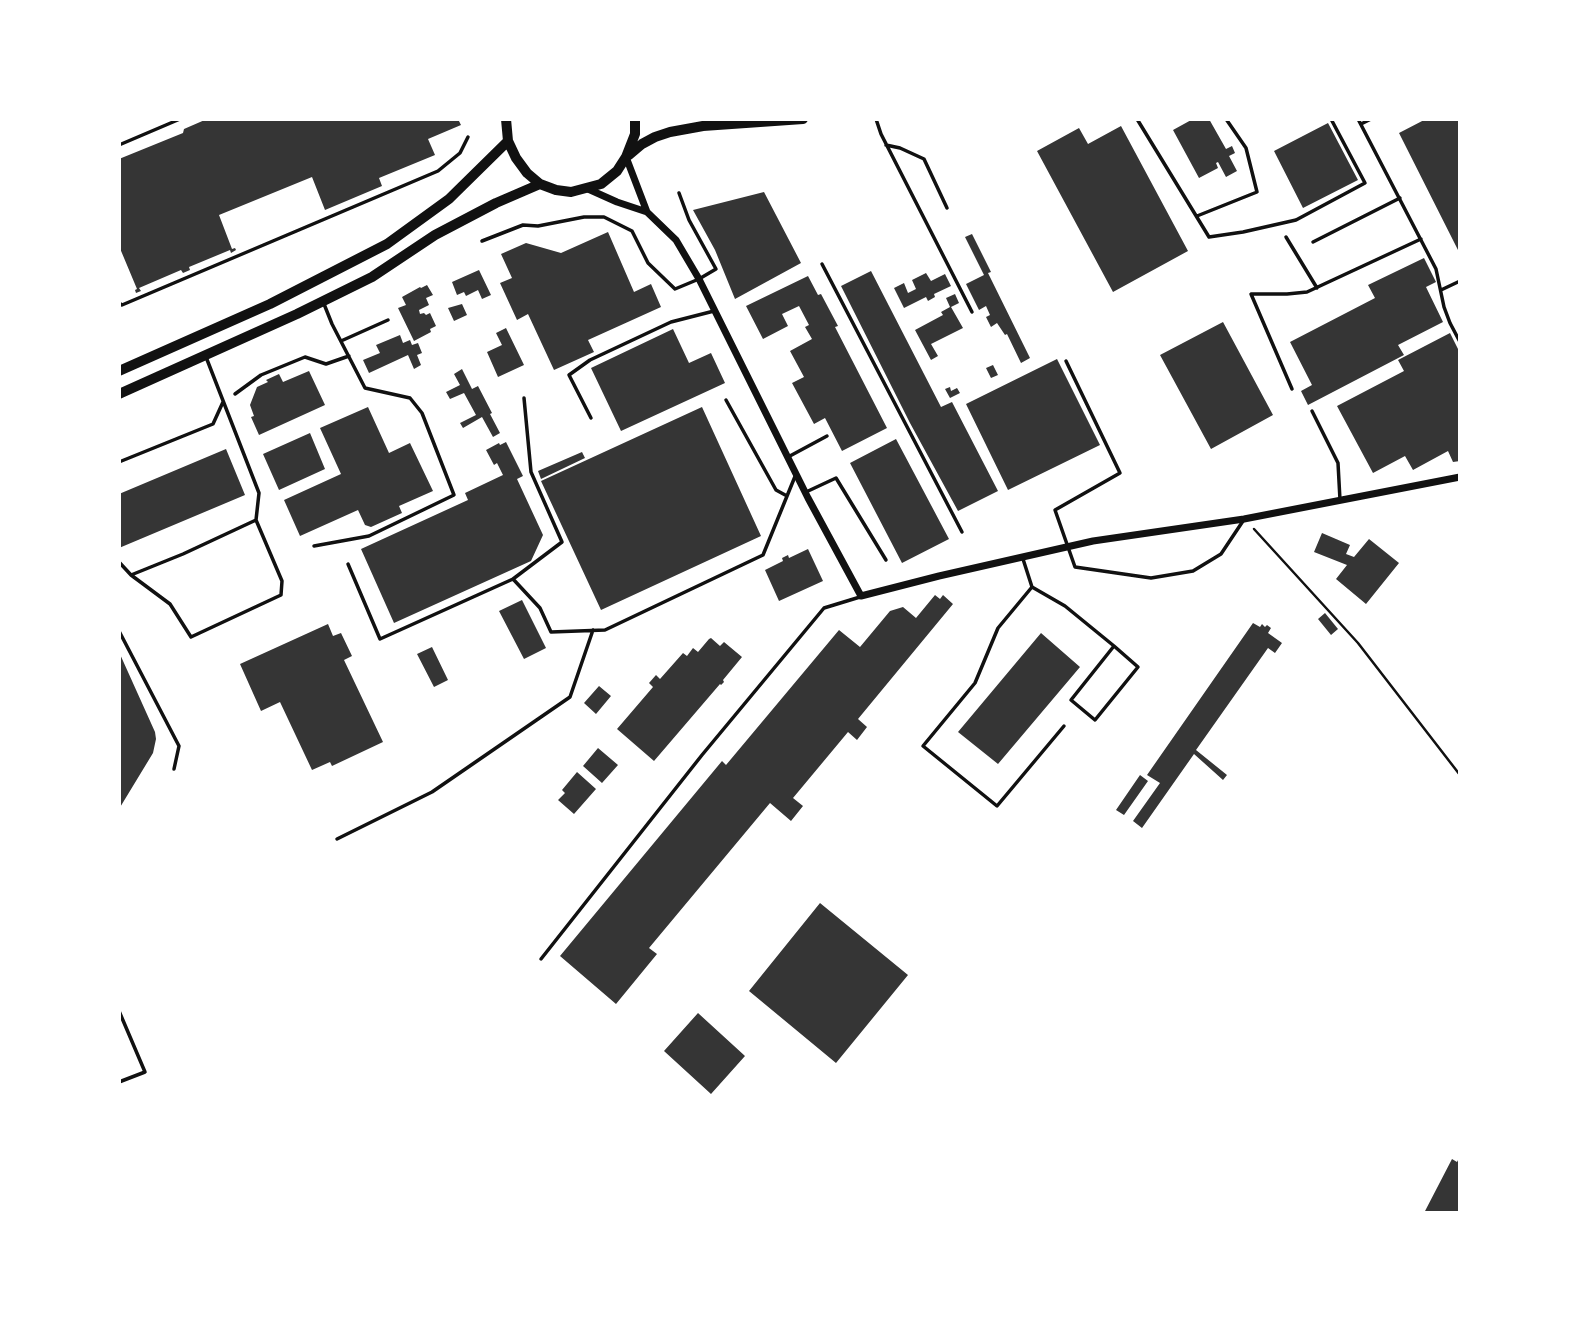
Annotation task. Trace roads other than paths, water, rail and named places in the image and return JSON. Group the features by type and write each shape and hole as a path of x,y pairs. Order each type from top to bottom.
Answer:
{"main road":[{"path":"506,119 508,141 527,173 540,184 571,192 601,184 617,171 635,134 635,119"},
{"path":"626,156 642,144 670,132 703,126 803,119"},
{"path":"119,371 270,304 387,244 449,199 508,141"},
{"path":"119,394 372,277 435,235 496,203 540,184"}],"street":[{"path":"626,156 648,212 676,240 699,279 796,474 861,596 1093,541 1244,519 1460,477"},
{"path":"588,189 648,212"}],"lane":[{"path":"119,145 180,119"},
{"path":"876,119 886,145 972,312"},
{"path":"1137,119 1209,237 1296,220 1364,183 1331,119"},
{"path":"1196,216 1257,192 1246,148 1226,119"},
{"path":"1371,119 1360,121 1436,269 1450,323 1460,342"},
{"path":"119,303 122,305 438,171 460,153 468,137"},
{"path":"886,145 924,159 947,208"},
{"path":"482,241 523,225 538,226 584,217 604,217 632,230 648,263 675,289 716,269 689,220 679,193"},
{"path":"1313,242 1399,198"},
{"path":"1286,237 1317,288"},
{"path":"1292,389 1251,293 1307,292 1421,239"},
{"path":"822,264 962,532"},
{"path":"1441,290 1460,281"},
{"path":"314,546 369,536 454,495 422,413 410,398 365,388 323,301"},
{"path":"591,418 569,375 590,360 671,322 714,311"},
{"path":"341,341 388,320"},
{"path":"119,562 131,575 170,604 191,637 281,596 282,581 256,520 260,493 205,355"},
{"path":"235,394 261,375 305,357 326,364 349,356"},
{"path":"1066,361 1120,473 1055,510 1075,567 1151,578 1193,571 1221,554 1244,519"},
{"path":"348,564 380,639 513,579 562,542 531,472 524,398"},
{"path":"726,400 776,490 787,496"},
{"path":"119,462 213,424 223,402"},
{"path":"1312,411 1338,463 1340,500"},
{"path":"788,457 827,436"},
{"path":"513,579 540,608 551,632 606,630 763,555 796,474"},
{"path":"806,492 836,478 886,560"},
{"path":"131,575 256,520"},
{"path":"1022,557 1032,587 1065,606 1114,646 1138,667 1095,720 1071,699 1114,646"},
{"path":"1032,587 998,628 975,683 923,746 997,806 1064,726"},
{"path":"541,959 702,755 824,608 861,596"},
{"path":"337,839 432,792 569,697 593,630"},
{"path":"119,631 179,746 174,769"},
{"path":"119,1012 145,1072 119,1082"}]}
